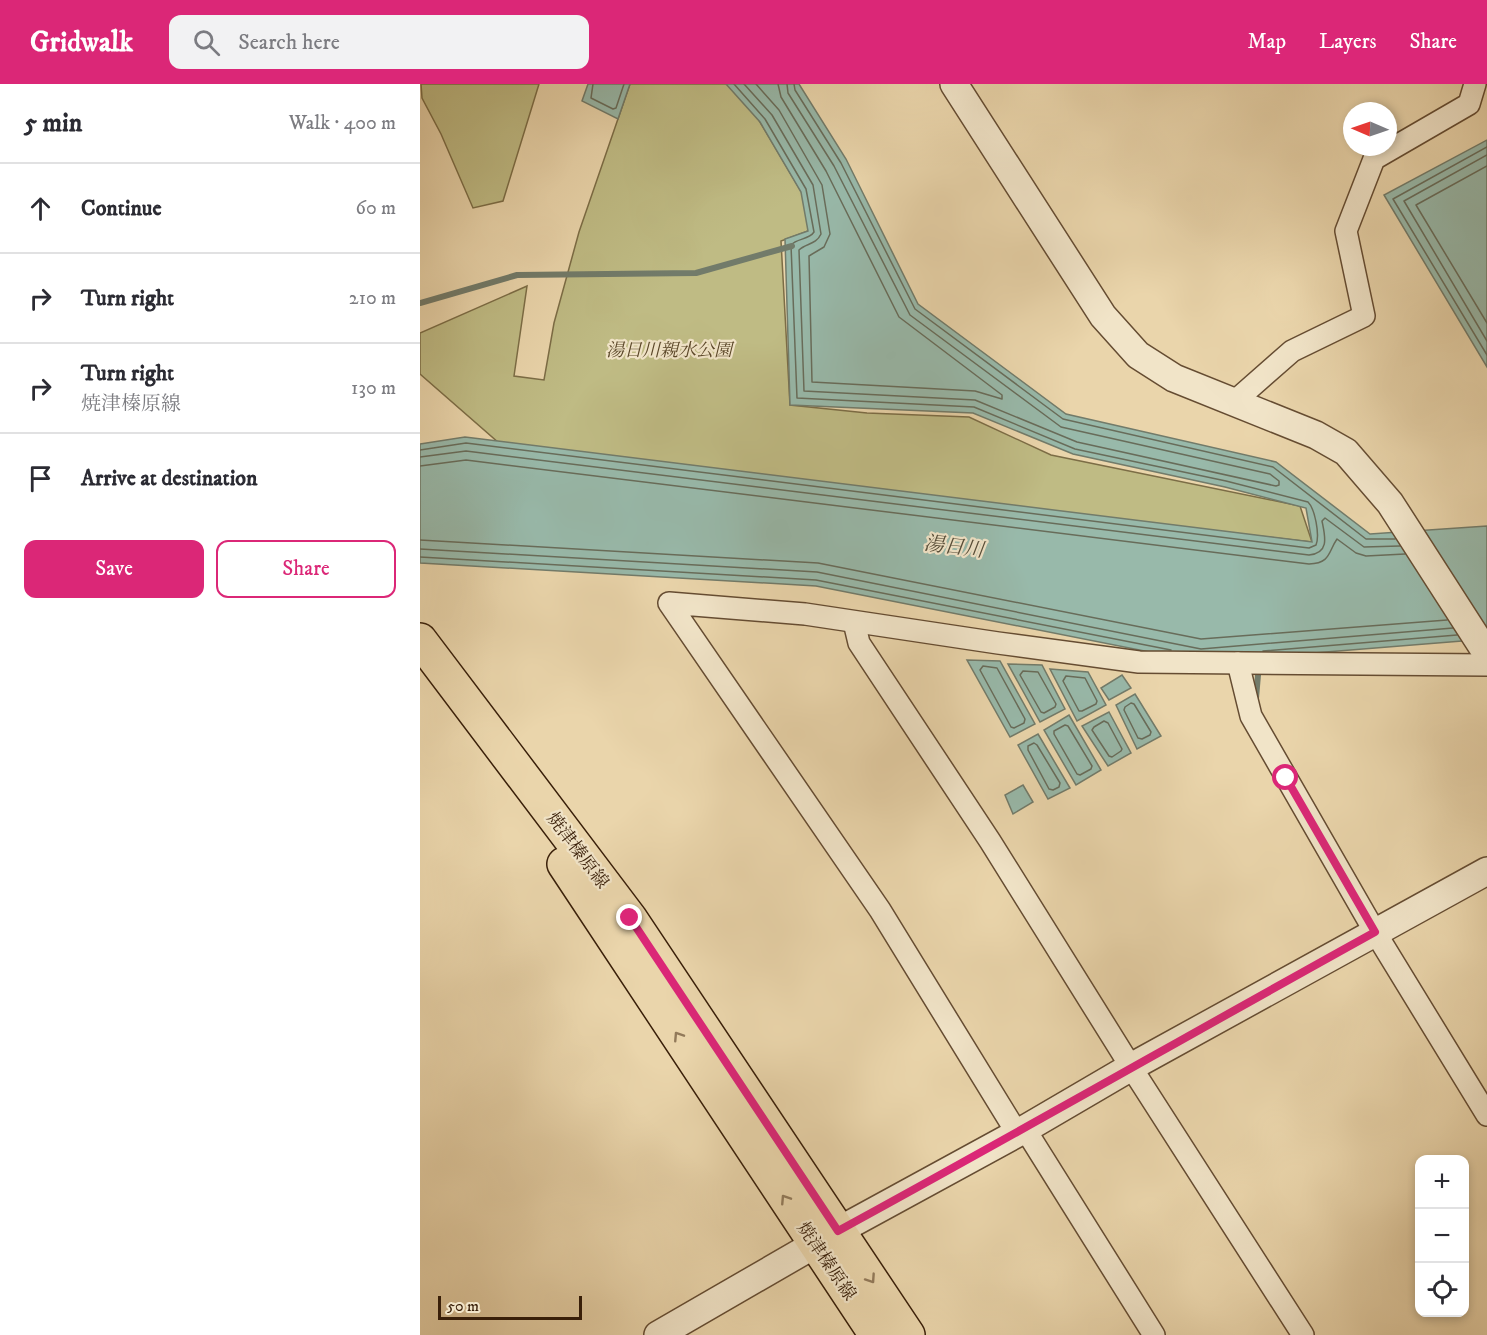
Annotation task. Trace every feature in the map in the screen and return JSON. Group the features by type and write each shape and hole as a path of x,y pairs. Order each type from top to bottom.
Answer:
{"main road":[{"name":"焼津榛原線","path":"420,640 630,918 826,1237 876,1335"},
{"name":"焼津榛原線","path":"420,647 826,1237 908,1335"}],"street":[{"path":"954,84 1103,316 1138,355 1174,378 1316,435 1346,452 1390,503 1487,654"},
{"path":"1234,402 1292,351 1364,316 1346,231 1374,159 1469,104 1475,84"},
{"path":"1154,1335 880,910 669,603 805,614 998,644 1139,662 1487,665"},
{"path":"854,622 859,643 1008,869 1131,1067 1303,1335"},
{"path":"1238,663 1251,716 1375,932 1487,1115"},
{"path":"666,1333 826,1237 1021,1131 1131,1067 1487,870"}],"green space":[{"path":"421,84 539,84 503,201 473,208 441,134 422,98"},
{"name":"湯日川親水公園","path":"630,84 730,84 747,100 808,203 808,231 781,241 790,405 867,413 969,417 1051,455 1300,506 1312,542 507,450 420,374 420,333 527,286 514,376 544,380 554,323 579,232"}],"water":[{"path":"588,84 630,84 618,119 582,101"},
{"name":"湯日川","path":"726,84 799,84 846,159 918,304 1066,414 1276,462 1370,534 1487,526 1487,639 1200,662 816,586 420,563 420,444 465,437 1312,542 1306,508 1225,487 1073,454 973,413 790,405 785,239 808,231 801,192 760,122"},
{"path":"1487,140 1487,367 1384,195"},
{"path":"967,660 1000,661 1035,724 1010,737"},
{"path":"1008,664 1042,665 1065,709 1040,722"},
{"path":"1050,669 1088,672 1106,705 1077,721"},
{"path":"1122,675 1131,688 1109,700 1101,688"},
{"path":"1135,694 1161,736 1137,749 1116,705"},
{"path":"1109,712 1131,753 1108,766 1082,726"},
{"path":"1069,715 1101,770 1076,785 1044,730"},
{"path":"1038,734 1070,788 1048,799 1018,745"},
{"path":"1023,785 1033,802 1013,814 1005,795"}],"waterway":[{"path":"420,303 517,275 696,273 792,246"},
{"path":"1256,698 1258,675"}],"route":[{"path":"630,918 838,1231 1025,1129 1131,1067 1375,932 1286,778"}]}
